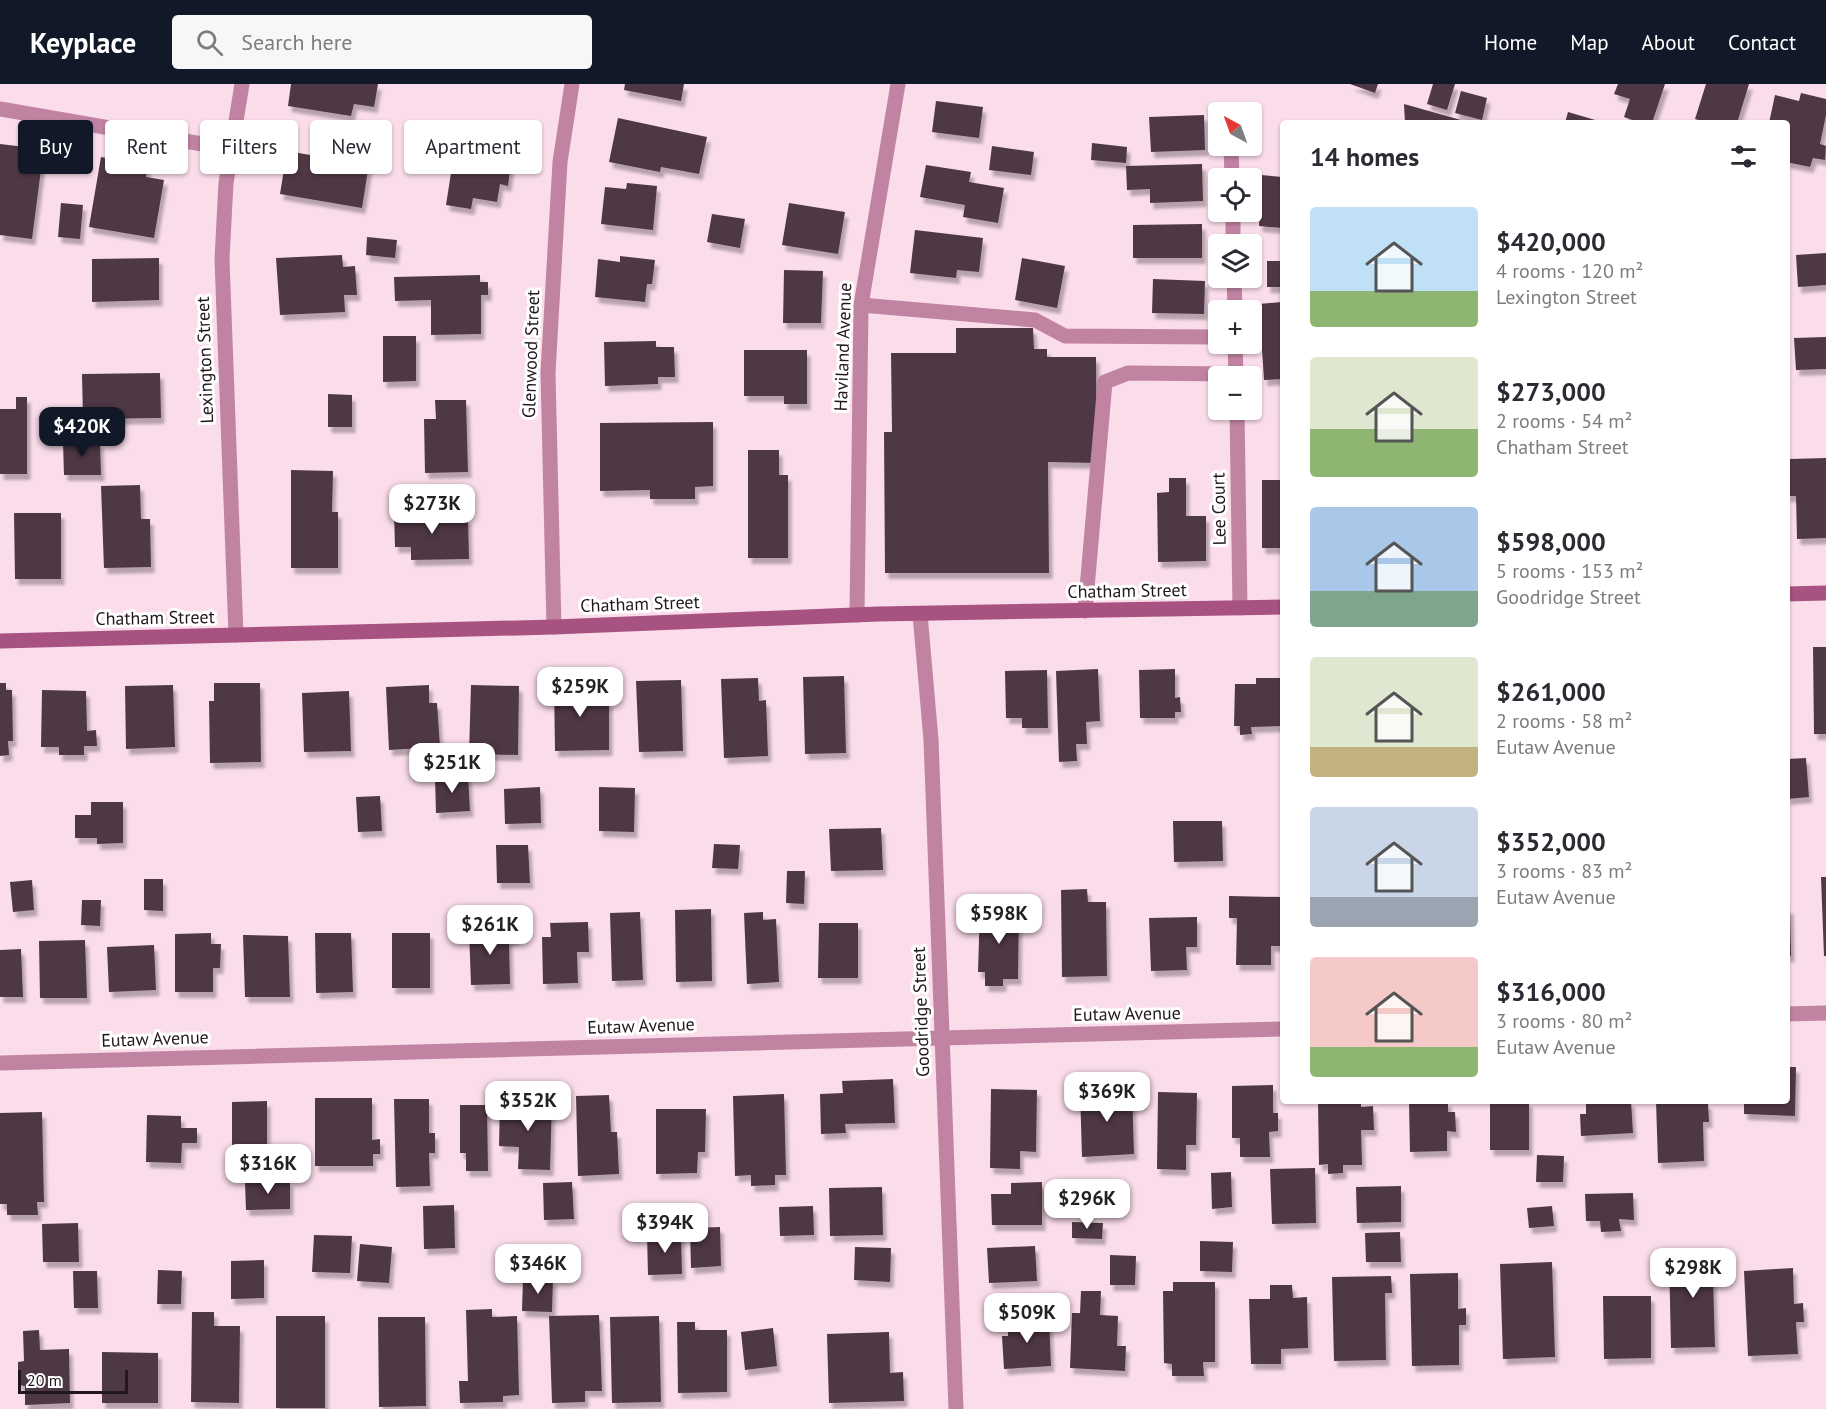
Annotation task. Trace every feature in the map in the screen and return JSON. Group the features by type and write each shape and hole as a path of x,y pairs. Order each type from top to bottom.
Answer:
{"main road":[{"path":"1790,594 1826,593"},
{"name":"Chatham Street","path":"0,641 554,627 857,615 1280,607"}],"street":[{"name":"Lexington Street","path":"236,120 242,84"},
{"name":"Glenwood Street","path":"554,627 548,373 560,162 572,84"},
{"name":"Haviland Avenue","path":"857,615 861,305 898,84"},
{"path":"0,110 200,144"},
{"name":"Lexington Street","path":"229,174 222,259 236,635"},
{"path":"861,305 1035,320 1065,336 1208,338"},
{"path":"1085,611 1105,382 1128,374 1208,375"},
{"name":"Lee Court","path":"1236,420 1240,608"},
{"name":"Goodridge Street","path":"920,614 931,740 956,1409"},
{"path":"1790,1014 1826,1013"},
{"name":"Eutaw Avenue","path":"0,1063 1280,1029"}],"building":[{"path":"291,84 378,84 374,107 354,104 351,116 288,106"},
{"path":"625,84 684,84 681,101 624,90"},
{"path":"1350,84 1378,84 1375,93"},
{"path":"1433,84 1455,84 1447,110 1427,104"},
{"path":"1618,84 1665,84 1653,120 1632,120 1624,117 1630,99 1614,94"},
{"path":"1706,84 1749,84 1738,120 1695,119"},
{"path":"1461,91 1487,98 1482,120 1455,113"},
{"path":"1801,93 1826,99 1826,115 1820,144 1826,146 1825,160 1813,158 1810,167 1790,163 1790,120 1770,120 1775,95 1799,101"},
{"path":"936,101 983,107 979,138 932,132"},
{"path":"1404,104 1461,120 1405,120"},
{"path":"1568,112 1595,120 1566,120"},
{"path":"1204,115 1205,150 1151,152 1149,117"},
{"path":"618,118 707,137 699,174 661,167 660,172 609,162"},
{"path":"1092,143 1127,147 1126,163 1091,160"},
{"path":"0,144 18,146 18,174 40,174 32,239 0,235"},
{"path":"992,146 1034,152 1031,175 989,170"},
{"path":"298,153 310,155 310,174 367,174 362,208 280,194 283,174 298,174"},
{"path":"101,157 105,158 105,174 146,174 146,177 164,180 154,238 89,227"},
{"path":"1202,164 1203,201 1150,203 1150,189 1127,190 1126,166"},
{"path":"926,165 971,172 969,182 1004,188 998,223 963,217 965,205 920,197"},
{"path":"451,174 510,174 508,186 500,184 497,202 473,198 471,209 446,205"},
{"path":"1262,175 1280,177 1280,228 1259,226 1259,222 1262,222"},
{"path":"627,183 657,186 653,230 601,224 605,187 626,189"},
{"path":"61,203 83,205 80,239 58,237"},
{"path":"789,203 845,212 838,254 782,245"},
{"path":"712,214 745,219 740,248 707,242"},
{"path":"1202,224 1202,258 1133,258 1133,225"},
{"path":"915,230 983,238 979,272 957,270 956,278 910,273"},
{"path":"367,237 397,240 395,258 366,255"},
{"path":"1826,253 1826,285 1798,287 1796,255"},
{"path":"342,255 343,267 355,266 357,295 344,295 345,312 280,315 276,258"},
{"path":"620,256 655,260 652,284 647,284 645,302 595,297 598,259 620,262"},
{"path":"159,258 159,300 92,302 92,259"},
{"path":"1022,258 1065,266 1057,308 1015,300"},
{"path":"1267,261 1280,261 1280,287 1267,287"},
{"path":"784,270 823,271 821,323 783,323"},
{"path":"480,275 480,282 488,282 488,295 481,295 481,334 431,335 431,300 395,301 394,277"},
{"path":"1153,279 1205,281 1204,314 1152,313"},
{"path":"1280,302 1280,379 1264,380 1262,304"},
{"path":"956,328 1033,328 1034,349 1047,349 1047,357 1096,357 1097,463 1048,462 1049,573 885,573 884,432 892,432 891,353 956,353"},
{"path":"383,336 416,336 416,381 383,382"},
{"path":"1826,337 1826,369 1796,370 1794,338"},
{"path":"656,341 656,347 674,347 675,377 658,377 658,384 605,386 604,342"},
{"path":"744,350 807,350 807,404 784,404 784,396 744,396"},
{"path":"160,373 161,418 83,419 82,374"},
{"path":"328,394 352,395 352,427 328,427"},
{"path":"16,397 27,397 27,474 0,474 0,409 16,409"},
{"path":"435,400 466,400 468,472 425,473 424,419 436,419"},
{"path":"713,422 713,486 695,487 695,499 650,499 650,490 600,491 600,423"},
{"path":"63,442 100,442 101,475 64,475"},
{"path":"748,450 779,450 779,475 788,475 788,558 748,558"},
{"path":"1826,458 1826,538 1797,539 1796,496 1790,496 1790,459"},
{"path":"291,470 333,471 332,512 338,512 338,568 291,568"},
{"path":"1169,478 1186,478 1186,516 1206,516 1206,561 1158,562 1157,493 1169,492"},
{"path":"1262,480 1280,480 1280,548 1262,548"},
{"path":"140,485 141,519 150,519 151,567 104,568 101,486"},
{"path":"394,510 421,510 422,517 438,517 438,511 449,510 449,518 468,518 469,559 411,560 411,547 395,547"},
{"path":"14,513 61,513 61,579 15,579"},
{"path":"1813,647 1826,647 1826,734 1814,734"},
{"path":"1098,669 1100,721 1086,722 1087,744 1076,744 1077,761 1059,762 1056,671"},
{"path":"1175,669 1175,698 1180,697 1181,712 1175,712 1175,718 1140,718 1139,670"},
{"path":"1047,670 1048,728 1022,728 1022,718 1006,718 1005,671"},
{"path":"844,676 846,753 805,754 803,677"},
{"path":"758,678 759,701 766,700 768,756 724,758 721,679"},
{"path":"1256,678 1280,678 1280,726 1251,727 1252,734 1240,735 1240,726 1234,726 1235,684 1256,684"},
{"path":"681,680 683,751 639,752 636,681"},
{"path":"598,682 598,702 609,701 609,750 555,751 554,683"},
{"path":"0,683 6,683 6,690 12,690 13,741 8,741 9,755 0,756"},
{"path":"214,683 260,683 261,762 210,763 209,701 214,701"},
{"path":"173,685 175,747 126,749 125,686"},
{"path":"429,685 429,703 437,703 440,747 389,750 386,687"},
{"path":"471,685 519,686 518,755 469,754"},
{"path":"42,690 86,691 87,731 96,730 97,746 84,746 84,755 59,755 59,747 41,747"},
{"path":"349,691 351,751 304,752 302,693"},
{"path":"1806,758 1809,797 1790,799 1790,759"},
{"path":"468,775 470,811 436,813 435,777"},
{"path":"540,787 541,823 505,824 504,789"},
{"path":"599,787 635,788 634,832 599,831"},
{"path":"380,796 382,831 358,832 356,797"},
{"path":"91,802 123,802 123,843 97,844 97,838 75,838 75,815 91,815"},
{"path":"1173,821 1222,821 1223,861 1174,862"},
{"path":"881,828 883,870 831,871 829,829"},
{"path":"714,844 740,845 738,869 712,868"},
{"path":"496,845 528,845 530,883 497,883"},
{"path":"787,871 805,871 804,904 786,903"},
{"path":"1821,877 1826,877 1826,956 1824,956"},
{"path":"144,879 163,879 163,911 144,910"},
{"path":"32,880 34,910 13,912 10,882"},
{"path":"1087,889 1088,902 1106,902 1107,976 1062,977 1061,890"},
{"path":"1229,896 1280,897 1280,946 1271,946 1271,965 1236,965 1237,918 1229,918"},
{"path":"82,900 101,900 100,926 81,925"},
{"path":"980,907 1019,908 1018,979 1003,979 1003,986 985,986 985,972 978,972"},
{"path":"1790,908 1791,956 1790,956"},
{"path":"711,909 712,981 676,982 675,910"},
{"path":"640,912 643,980 612,981 610,913"},
{"path":"763,912 763,920 776,919 779,982 747,984 744,913"},
{"path":"1197,917 1197,947 1186,947 1187,970 1151,971 1149,918"},
{"path":"588,922 589,952 577,952 578,983 543,984 542,937 551,937 550,923"},
{"path":"819,923 858,923 858,978 818,978"},
{"path":"515,929 515,939 509,940 510,984 471,985 469,930"},
{"path":"211,933 211,944 221,944 220,968 213,968 213,992 175,992 175,934"},
{"path":"315,933 351,933 353,992 316,993"},
{"path":"392,933 430,933 430,988 392,988"},
{"path":"243,935 288,936 290,997 245,997"},
{"path":"85,940 87,998 40,998 39,941"},
{"path":"154,945 156,990 109,992 107,947"},
{"path":"21,949 23,997 0,997 0,950"},
{"path":"1790,1067 1796,1067 1795,1116 1744,1114 1744,1104 1790,1104"},
{"path":"893,1079 895,1123 845,1124 846,1133 821,1134 820,1094 843,1093 842,1081"},
{"path":"1273,1085 1273,1113 1278,1113 1278,1131 1269,1132 1270,1157 1240,1157 1240,1138 1232,1138 1232,1086"},
{"path":"991,1089 1037,1090 1036,1152 1020,1151 1020,1169 990,1168"},
{"path":"1080,1090 1132,1090 1134,1154 1082,1157"},
{"path":"1158,1092 1197,1093 1196,1145 1186,1145 1186,1170 1157,1169"},
{"path":"784,1094 786,1175 775,1175 775,1185 751,1186 751,1175 735,1176 733,1096"},
{"path":"609,1095 611,1132 617,1132 619,1174 578,1176 576,1096"},
{"path":"315,1098 372,1098 372,1140 380,1139 380,1154 373,1154 373,1166 315,1166"},
{"path":"394,1099 429,1099 429,1133 435,1133 435,1153 429,1153 430,1186 396,1187"},
{"path":"500,1100 552,1101 550,1170 518,1169 519,1147 499,1146"},
{"path":"267,1101 267,1163 232,1163 232,1102"},
{"path":"1318,1104 1373,1106 1374,1130 1361,1130 1362,1165 1343,1165 1343,1173 1328,1174 1328,1164 1319,1165"},
{"path":"1409,1104 1448,1104 1448,1112 1455,1112 1456,1132 1447,1131 1447,1151 1410,1152"},
{"path":"1490,1104 1529,1104 1529,1150 1490,1150"},
{"path":"1586,1104 1631,1104 1633,1133 1581,1136 1580,1114 1586,1114"},
{"path":"1656,1104 1708,1104 1709,1122 1703,1122 1704,1161 1658,1163"},
{"path":"460,1105 487,1105 488,1171 466,1171 466,1153 460,1153"},
{"path":"656,1109 706,1109 705,1152 698,1152 697,1173 656,1174"},
{"path":"42,1112 44,1202 37,1202 38,1215 7,1215 7,1204 0,1204 0,1113"},
{"path":"147,1115 181,1116 181,1128 197,1128 197,1143 182,1143 181,1163 146,1162"},
{"path":"1537,1155 1564,1156 1563,1182 1536,1182"},
{"path":"1315,1168 1316,1223 1272,1224 1270,1169"},
{"path":"1231,1172 1232,1207 1212,1209 1211,1173"},
{"path":"290,1181 290,1209 246,1210 245,1182"},
{"path":"572,1182 574,1219 544,1220 543,1183"},
{"path":"1042,1182 1042,1225 992,1225 991,1194 1011,1194 1011,1183"},
{"path":"1401,1186 1401,1222 1357,1223 1356,1187"},
{"path":"882,1187 883,1235 830,1236 829,1188"},
{"path":"1633,1193 1634,1220 1619,1219 1621,1231 1601,1232 1600,1221 1586,1221 1585,1194"},
{"path":"454,1205 455,1248 424,1249 423,1206"},
{"path":"813,1206 814,1235 780,1236 779,1207"},
{"path":"1552,1206 1554,1226 1529,1228 1527,1208"},
{"path":"1072,1222 1103,1223 1102,1239 1072,1238"},
{"path":"78,1223 79,1262 43,1262 42,1224"},
{"path":"720,1227 721,1266 691,1268 690,1228"},
{"path":"1400,1232 1401,1262 1366,1262 1365,1233"},
{"path":"681,1233 682,1274 648,1275 647,1234"},
{"path":"314,1235 352,1236 350,1273 312,1272"},
{"path":"1200,1241 1233,1242 1232,1272 1200,1271"},
{"path":"360,1244 392,1247 389,1283 357,1281"},
{"path":"1035,1246 1037,1281 989,1283 987,1248"},
{"path":"855,1247 891,1248 890,1282 854,1280"},
{"path":"1723,1254 1724,1276 1713,1277 1715,1347 1671,1348 1669,1256"},
{"path":"1110,1255 1136,1256 1135,1285 1110,1285"},
{"path":"264,1260 264,1298 231,1299 231,1261"},
{"path":"1552,1262 1555,1357 1503,1359 1500,1264"},
{"path":"1793,1268 1794,1304 1803,1303 1804,1322 1796,1322 1798,1354 1748,1356 1744,1271"},
{"path":"158,1270 182,1271 181,1304 157,1304"},
{"path":"73,1271 97,1271 98,1308 74,1308"},
{"path":"1458,1273 1458,1309 1466,1308 1466,1325 1459,1325 1459,1365 1412,1366 1410,1274"},
{"path":"1391,1276 1392,1293 1385,1293 1386,1360 1334,1361 1332,1277"},
{"path":"523,1278 553,1279 552,1312 522,1311"},
{"path":"1173,1282 1215,1282 1215,1362 1203,1362 1204,1376 1172,1376 1172,1364 1164,1363 1163,1291 1173,1291"},
{"path":"1270,1285 1292,1285 1293,1298 1307,1297 1308,1348 1281,1349 1281,1364 1251,1364 1249,1299 1270,1299"},
{"path":"1081,1291 1101,1291 1100,1315 1118,1316 1117,1346 1126,1346 1125,1371 1070,1368 1072,1313 1080,1313"},
{"path":"1603,1296 1651,1296 1651,1358 1604,1359"},
{"path":"492,1309 492,1317 517,1316 519,1395 503,1396 503,1402 460,1403 459,1381 468,1381 466,1310"},
{"path":"192,1312 214,1312 214,1326 240,1326 239,1403 191,1402"},
{"path":"599,1315 602,1391 585,1391 585,1402 552,1403 549,1316"},
{"path":"276,1316 325,1316 325,1408 276,1408"},
{"path":"659,1316 661,1402 612,1403 610,1317"},
{"path":"378,1317 425,1317 426,1406 379,1407"},
{"path":"1049,1319 1051,1366 1004,1369 1002,1336 1008,1336 1008,1321"},
{"path":"677,1322 695,1322 695,1330 727,1330 727,1392 678,1393"},
{"path":"773,1328 777,1366 745,1370 741,1332"},
{"path":"39,1330 40,1350 69,1349 70,1403 25,1405 25,1386 18,1385 18,1362 24,1361 23,1331"},
{"path":"889,1332 890,1373 903,1372 904,1401 829,1403 827,1334"},
{"path":"102,1352 158,1353 158,1403 102,1403"}]}
